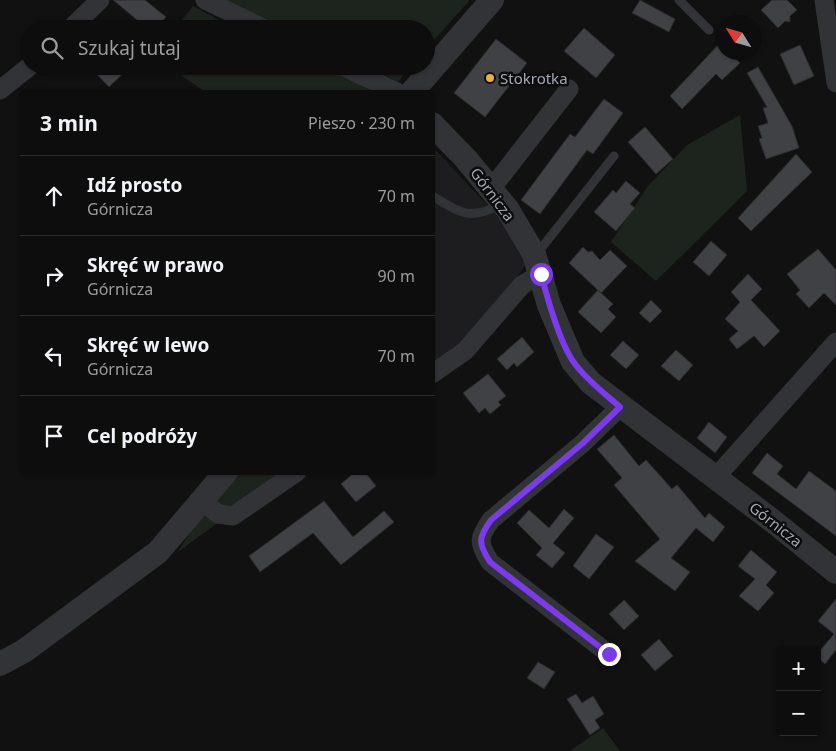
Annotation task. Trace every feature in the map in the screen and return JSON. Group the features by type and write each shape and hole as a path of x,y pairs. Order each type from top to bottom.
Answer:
{"street":[{"path":"79,20 100,0"},
{"path":"205,0 246,20"},
{"path":"435,66 492,0"},
{"path":"824,0 836,83"},
{"path":"0,90 20,74"},
{"path":"361,75 393,90"},
{"path":"414,90 427,75"},
{"path":"496,196 569,89"},
{"name":"Górnicza","path":"435,127 466,159 496,196 538,264 549,305 573,362 590,383 716,477 836,572"},
{"path":"435,372 465,351 538,264"},
{"path":"716,477 836,342"},
{"path":"609,654 490,562 481,548 481,533 491,520 583,443 620,407"},
{"path":"0,664 24,651 158,552 204,502 224,475"},
{"path":"204,502 218,514 233,516 293,475"}],"lane":[{"path":"679,0 709,30"},
{"path":"538,264 543,246 614,156"},
{"path":"435,198 461,212 473,215 485,213 496,196"}],"shaded area":[{"path":"221,0 469,1 435,39 435,20 264,20"},
{"path":"193,6 219,20 182,20"},
{"path":"180,75 339,75 373,90 203,90"},
{"path":"384,75 404,75 398,82"},
{"path":"740,115 747,191 656,281 611,242 648,186 687,145"},
{"path":"435,149 502,221 527,263 505,294 465,341 435,363"},
{"path":"225,475 283,475 178,552"},
{"path":"603,728 620,751 570,751"}],"building":[{"path":"113,0 145,0 166,17 164,20 137,20"},
{"path":"640,0 675,19 669,32 632,13"},
{"path":"772,0 787,0 797,10 790,16 790,22 785,21 778,28 761,10"},
{"path":"584,28 615,55 596,78 564,51"},
{"name":"Stokrotka","path":"496,39 527,63 485,117 454,93"},
{"path":"800,45 814,76 794,85 780,54"},
{"path":"716,47 716,60 737,60 740,63 722,80 716,74 682,109 670,96"},
{"path":"758,67 792,126 799,148 766,159 759,139 762,138 758,126 768,123 763,108 767,107 747,73"},
{"path":"98,75 122,75 109,87"},
{"path":"604,99 623,113 593,154 587,150 540,214 521,200 570,134 575,137"},
{"path":"645,127 673,159 656,174 628,142"},
{"path":"796,154 812,172 751,231 738,218"},
{"path":"626,181 640,193 630,204 635,208 616,231 594,212 613,190 616,193"},
{"path":"711,241 727,255 709,276 693,262"},
{"path":"583,247 588,252 592,251 600,260 610,250 627,266 601,293 569,263"},
{"path":"818,249 836,270 836,305 824,293 809,308 796,294 800,290 787,274"},
{"path":"748,274 762,289 751,300 780,331 764,347 754,336 737,349 729,339 738,331 725,319 740,302 731,292"},
{"path":"598,290 613,304 608,309 616,317 601,333 578,312"},
{"path":"651,300 662,311 650,323 639,313"},
{"path":"522,337 534,352 517,367 514,363 507,370 497,359"},
{"path":"623,341 639,355 626,369 610,355"},
{"path":"676,350 693,365 679,381 661,366"},
{"path":"488,374 506,396 498,402 501,405 490,414 485,408 479,413 463,393"},
{"path":"709,422 727,437 715,453 697,438"},
{"path":"614,435 639,466 646,460 672,489 677,485 705,518 709,513 725,527 713,542 696,528 671,558 690,572 675,591 635,561 660,539 614,485 622,478 597,449"},
{"path":"767,453 783,466 777,474 796,489 809,471 836,491 836,536 752,473"},
{"path":"352,475 367,475 376,486 356,502 341,484"},
{"path":"324,501 353,537 384,511 394,522 341,565 313,533 260,572 249,556"},
{"path":"564,509 574,518 553,543 565,553 552,568 536,555 542,548 517,523 529,510 549,528"},
{"path":"596,534 614,547 589,579 573,566"},
{"path":"751,550 777,572 766,585 774,593 758,611 739,596 755,579 738,566"},
{"path":"836,599 836,650 825,664 821,660 821,649 834,634 818,621"},
{"path":"624,600 639,616 624,630 609,614"},
{"path":"659,639 673,656 655,671 641,655"},
{"path":"538,662 555,672 544,689 527,678"},
{"path":"576,694 582,703 593,696 604,714 595,720 600,728 590,735 567,699"}],"place":[{"name":"Stokrotka","path":"490,78"}],"route":[{"path":"541,274 549,305 573,362 590,383 620,407 583,443 491,520 481,533 481,548 490,562 609,654"}]}
